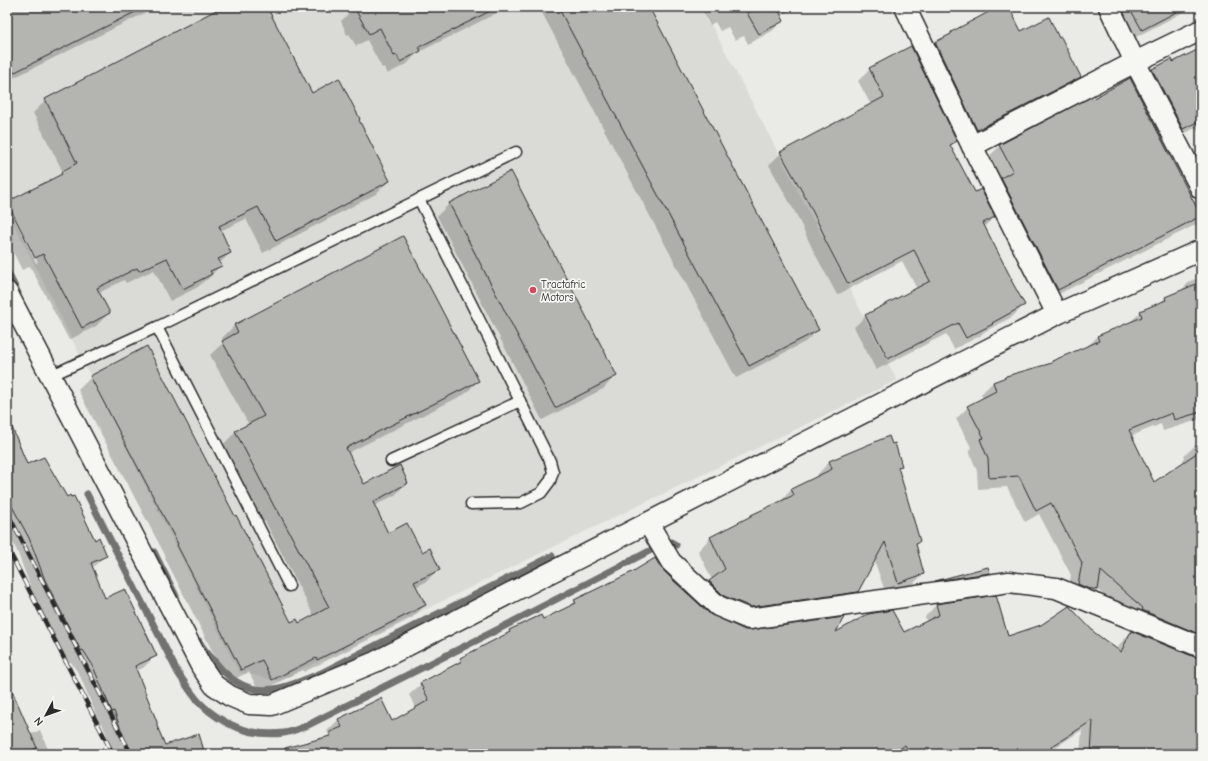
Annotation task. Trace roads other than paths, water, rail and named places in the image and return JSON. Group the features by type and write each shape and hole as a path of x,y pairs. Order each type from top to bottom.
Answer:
{"street":[{"path":"905,7 972,146 1057,314"},
{"path":"1109,7 1135,62 1201,189"},
{"path":"972,146 1135,62 1201,30"},
{"path":"7,292 201,666 214,685 230,696 249,704 272,705 375,662 1057,314 1201,250"},
{"path":"648,523 671,562 718,606 749,619 1009,582 1056,588 1201,648"}],"lane":[{"path":"50,376 157,327 516,152"},
{"path":"419,199 550,462 553,472 550,481 541,493 521,503 470,504"},
{"path":"157,327 289,586"},
{"path":"390,461 520,401"}],"waterway":[{"path":"7,271 18,293"},
{"path":"87,494 178,673 191,693 209,711 229,724 250,731 272,734 293,731 308,725 661,545 671,542 676,545"},
{"path":"154,552 176,596"},
{"path":"199,641 202,647 228,676 240,684 253,689 265,690 278,688 321,673 552,556"}],"railway":[{"path":"7,512 131,754"},
{"path":"7,547 113,754"}],"place":[{"name":"Tractafric Motors","path":"533,290"}]}
